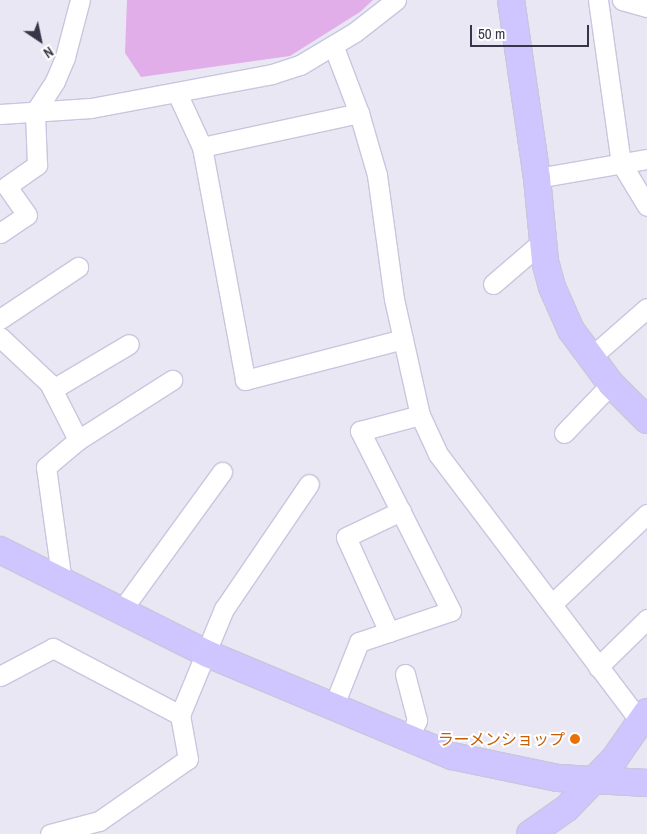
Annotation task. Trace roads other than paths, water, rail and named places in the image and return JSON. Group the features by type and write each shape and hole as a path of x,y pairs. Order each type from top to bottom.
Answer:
{"street":[{"path":"0,233 27,215 7,186 38,164 35,112 55,81 65,57 80,0"},
{"path":"0,114 91,108 272,74 300,65 333,45 396,0"},
{"path":"511,0 537,178 543,242 550,278 560,306 592,357 611,384 647,420"},
{"path":"598,0 621,163 647,206"},
{"path":"622,0 647,6"},
{"path":"333,45 359,112 377,175 394,299 420,415 438,454 598,667 644,718 595,780 567,808 530,834"},
{"path":"176,93 202,148 245,380 403,339"},
{"path":"202,148 359,112"},
{"path":"537,178 647,159"},
{"path":"494,284 543,242"},
{"path":"0,319 78,267"},
{"path":"592,357 647,308"},
{"path":"0,337 49,382 78,440"},
{"path":"52,390 129,344"},
{"path":"62,582 46,467 78,440 172,380"},
{"path":"564,433 611,384"},
{"path":"334,705 359,642 451,611 360,431 420,415"},
{"path":"121,611 222,472"},
{"path":"50,834 99,821 188,759 180,715 208,654 224,609 309,484"},
{"path":"389,632 346,536 400,511"},
{"path":"552,604 647,514"},
{"path":"0,550 208,654 334,705 452,756 517,772 647,783"},
{"path":"598,667 647,619"},
{"path":"0,676 53,648 180,715"},
{"path":"405,674 417,720 409,738"}],"place":[{"name":"ラーメンショップ","path":"575,739"}]}
